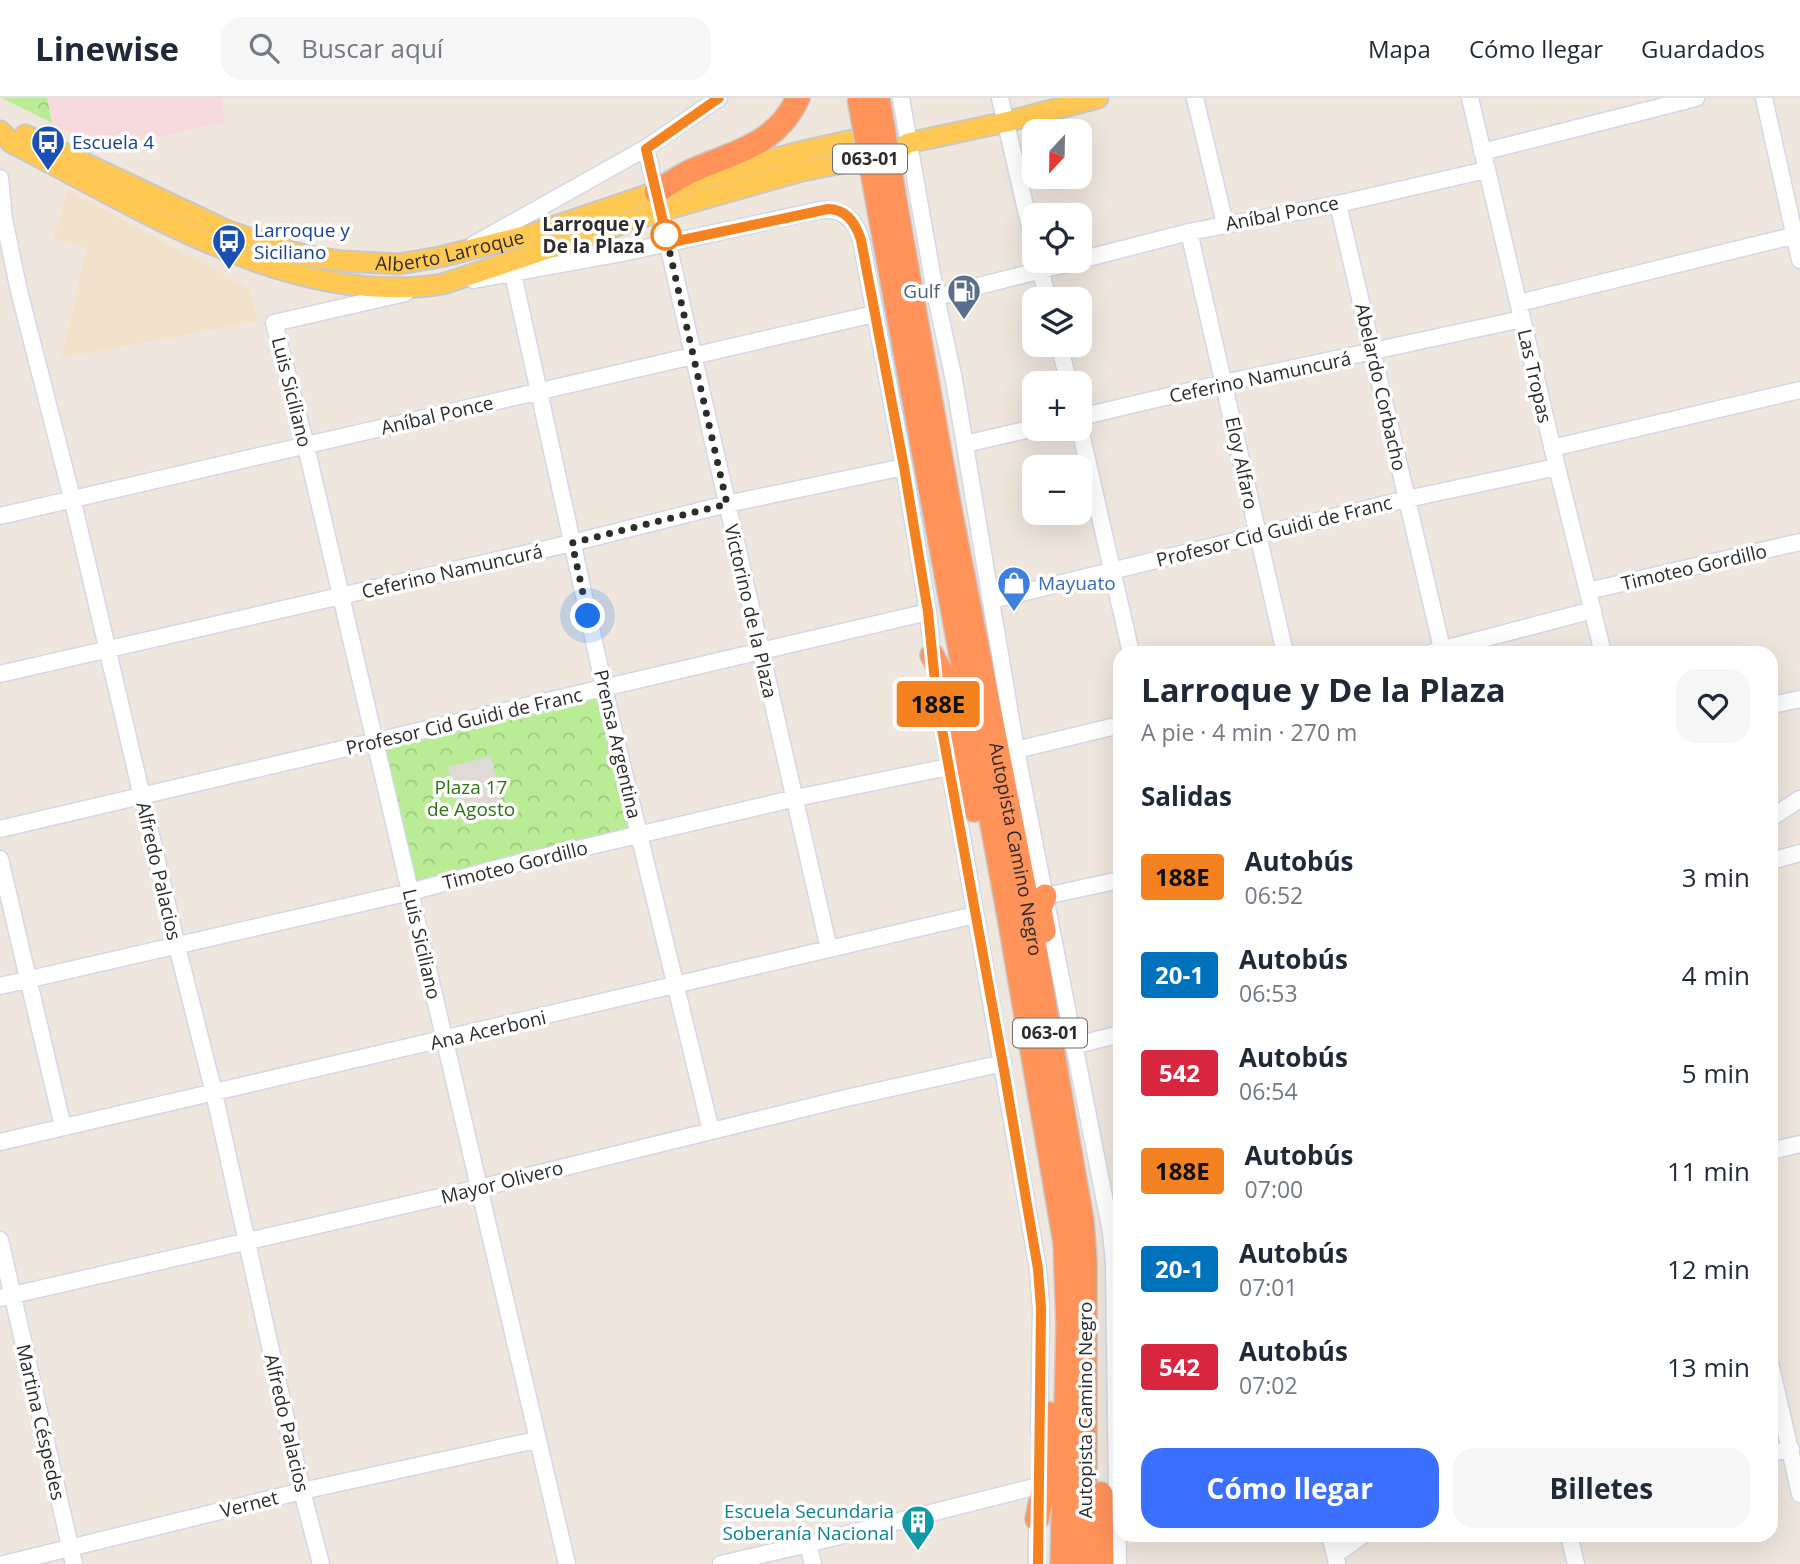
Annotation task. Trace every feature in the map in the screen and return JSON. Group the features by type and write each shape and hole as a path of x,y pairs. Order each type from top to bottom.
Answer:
{"highway":[{"path":"659,201 689,173 761,142 784,121 798,98"},
{"name":"Autopista Camino Negro","path":"859,98 889,219 950,509 1025,891 1062,1044 1082,1221 1085,1564"},
{"name":"Autopista Camino Negro","path":"878,98 889,219 1065,1243 1068,1326 1062,1564"},
{"path":"932,655 942,674 982,845 1008,911"},
{"path":"1045,896 1041,909 1062,1044"},
{"path":"1037,1518 1048,1459 1056,1307 1065,1243"},
{"path":"1085,1332 1093,1357 1102,1564"}],"main road":[{"path":"908,143 1006,122 1098,98"},
{"name":"Alberto Larroque","path":"0,130 12,143 186,234 235,254 300,275 360,285 437,285 659,201 840,142 891,132 908,143"},
{"name":"Alberto Larroque","path":"0,130 17,131 228,231 303,255 341,261 399,264 458,253 659,201"}],"street":[{"path":"458,253 646,149 719,98"},
{"path":"901,98 965,444 1016,750 1045,896 1113,881"},
{"path":"1000,98 1025,203"},
{"path":"1195,98 1225,224"},
{"name":"Las Tropas","path":"1470,98 1601,646"},
{"path":"1482,152 1696,98"},
{"path":"1764,98 1797,235 1800,260"},
{"name":"Victorino de la Plaza","path":"646,149 829,949"},
{"name":"Aníbal Ponce","path":"1092,257 1225,224 1338,204 1486,170"},
{"name":"Alfredo Palacios","path":"1,172 4,219 19,290 72,498 214,1093 302,1492 321,1564"},
{"name":"Abelardo Corbacho","path":"1338,204 1375,352 1438,646"},
{"path":"437,285 513,274 820,210 834,209 843,212 855,224 861,240 904,467 928,612 948,767 1003,1063 1040,1293 1038,1564"},
{"name":"Eloy Alfaro","path":"1189,232 1283,646"},
{"name":"Ceferino Namuncurá","path":"1092,414 1224,383 1375,352 1797,235"},
{"name":"Aníbal Ponce","path":"936,296 1022,271"},
{"name":"Prensa Argentina","path":"513,274 604,688 711,1131"},
{"name":"Luis Siciliano","path":"437,285 274,323 306,446 567,1564"},
{"name":"Aníbal Ponce","path":"0,516 874,314"},
{"path":"1552,448 1800,390"},
{"path":"965,444 1022,431"},
{"path":"1083,441 1129,646"},
{"name":"Ceferino Namuncurá","path":"0,674 572,543 727,504 904,467"},
{"name":"Profesor Cid Guidi de Franc","path":"992,600 1407,499 1557,467"},
{"name":"Timoteo Gordillo","path":"1588,591 1800,542"},
{"path":"1461,646 1593,610"},
{"name":"Profesor Cid Guidi de Franc","path":"0,829 928,612"},
{"path":"1778,704 1800,699"},
{"path":"1016,750 1113,727"},
{"name":"Timoteo Gordillo","path":"0,986 410,892 796,798 948,767"},
{"path":"1778,813 1800,799"},
{"path":"1778,859 1800,853"},
{"path":"0,859 63,1127"},
{"name":"Ana Acerboni","path":"0,1142 975,915"},
{"path":"1113,1035 1062,1044 1113,1222"},
{"name":"Mayor Olivero","path":"6,1296 479,1188 1003,1063"},
{"path":"1778,1149 1800,1144"},
{"name":"Martina Céspedes","path":"0,1240 6,1296 72,1556"},
{"path":"1778,1390 1793,1438 1800,1494"},
{"path":"1778,1448 1793,1438"},
{"name":"Vernet","path":"5,1564 72,1556 302,1492 537,1440"},
{"path":"721,1564 1038,1486"},
{"path":"1118,1564 1123,1542"},
{"path":"1332,1542 1336,1559 1355,1542"},
{"path":"1571,1542 1576,1564"},
{"path":"808,1544 813,1564"}],"shaded area":[{"path":"47,98 221,98 225,122 104,149 52,123"},
{"path":"67,190 249,288 257,321 62,358 87,248 54,239"},
{"path":"491,756 505,814 463,825 448,767"}],"green space":[{"path":"2,98 47,98 52,123"},
{"name":"Plaza 17 de Agosto","path":"604,688 639,835 410,892 375,742"}],"bus line":[{"name":"188E","path":"719,98 646,149 668,243 828,209 843,212 855,224 861,240 904,467 928,612 937,702 1038,1269 1041,1308 1038,1564"}],"place":[{"name":"Escuela 4","path":"48,172"},
{"name":"Larroque y De la Plaza","path":"666,235"},
{"name":"Larroque y Siciliano","path":"229,271"},
{"name":"Gulf","path":"964,321"},
{"name":"Mayuato","path":"1014,613"},
{"name":"Escuela Secundaria Soberanía Nacional","path":"918,1552"}],"route":[{"path":"588,616 572,543 727,504 664,227 666,235"}]}
